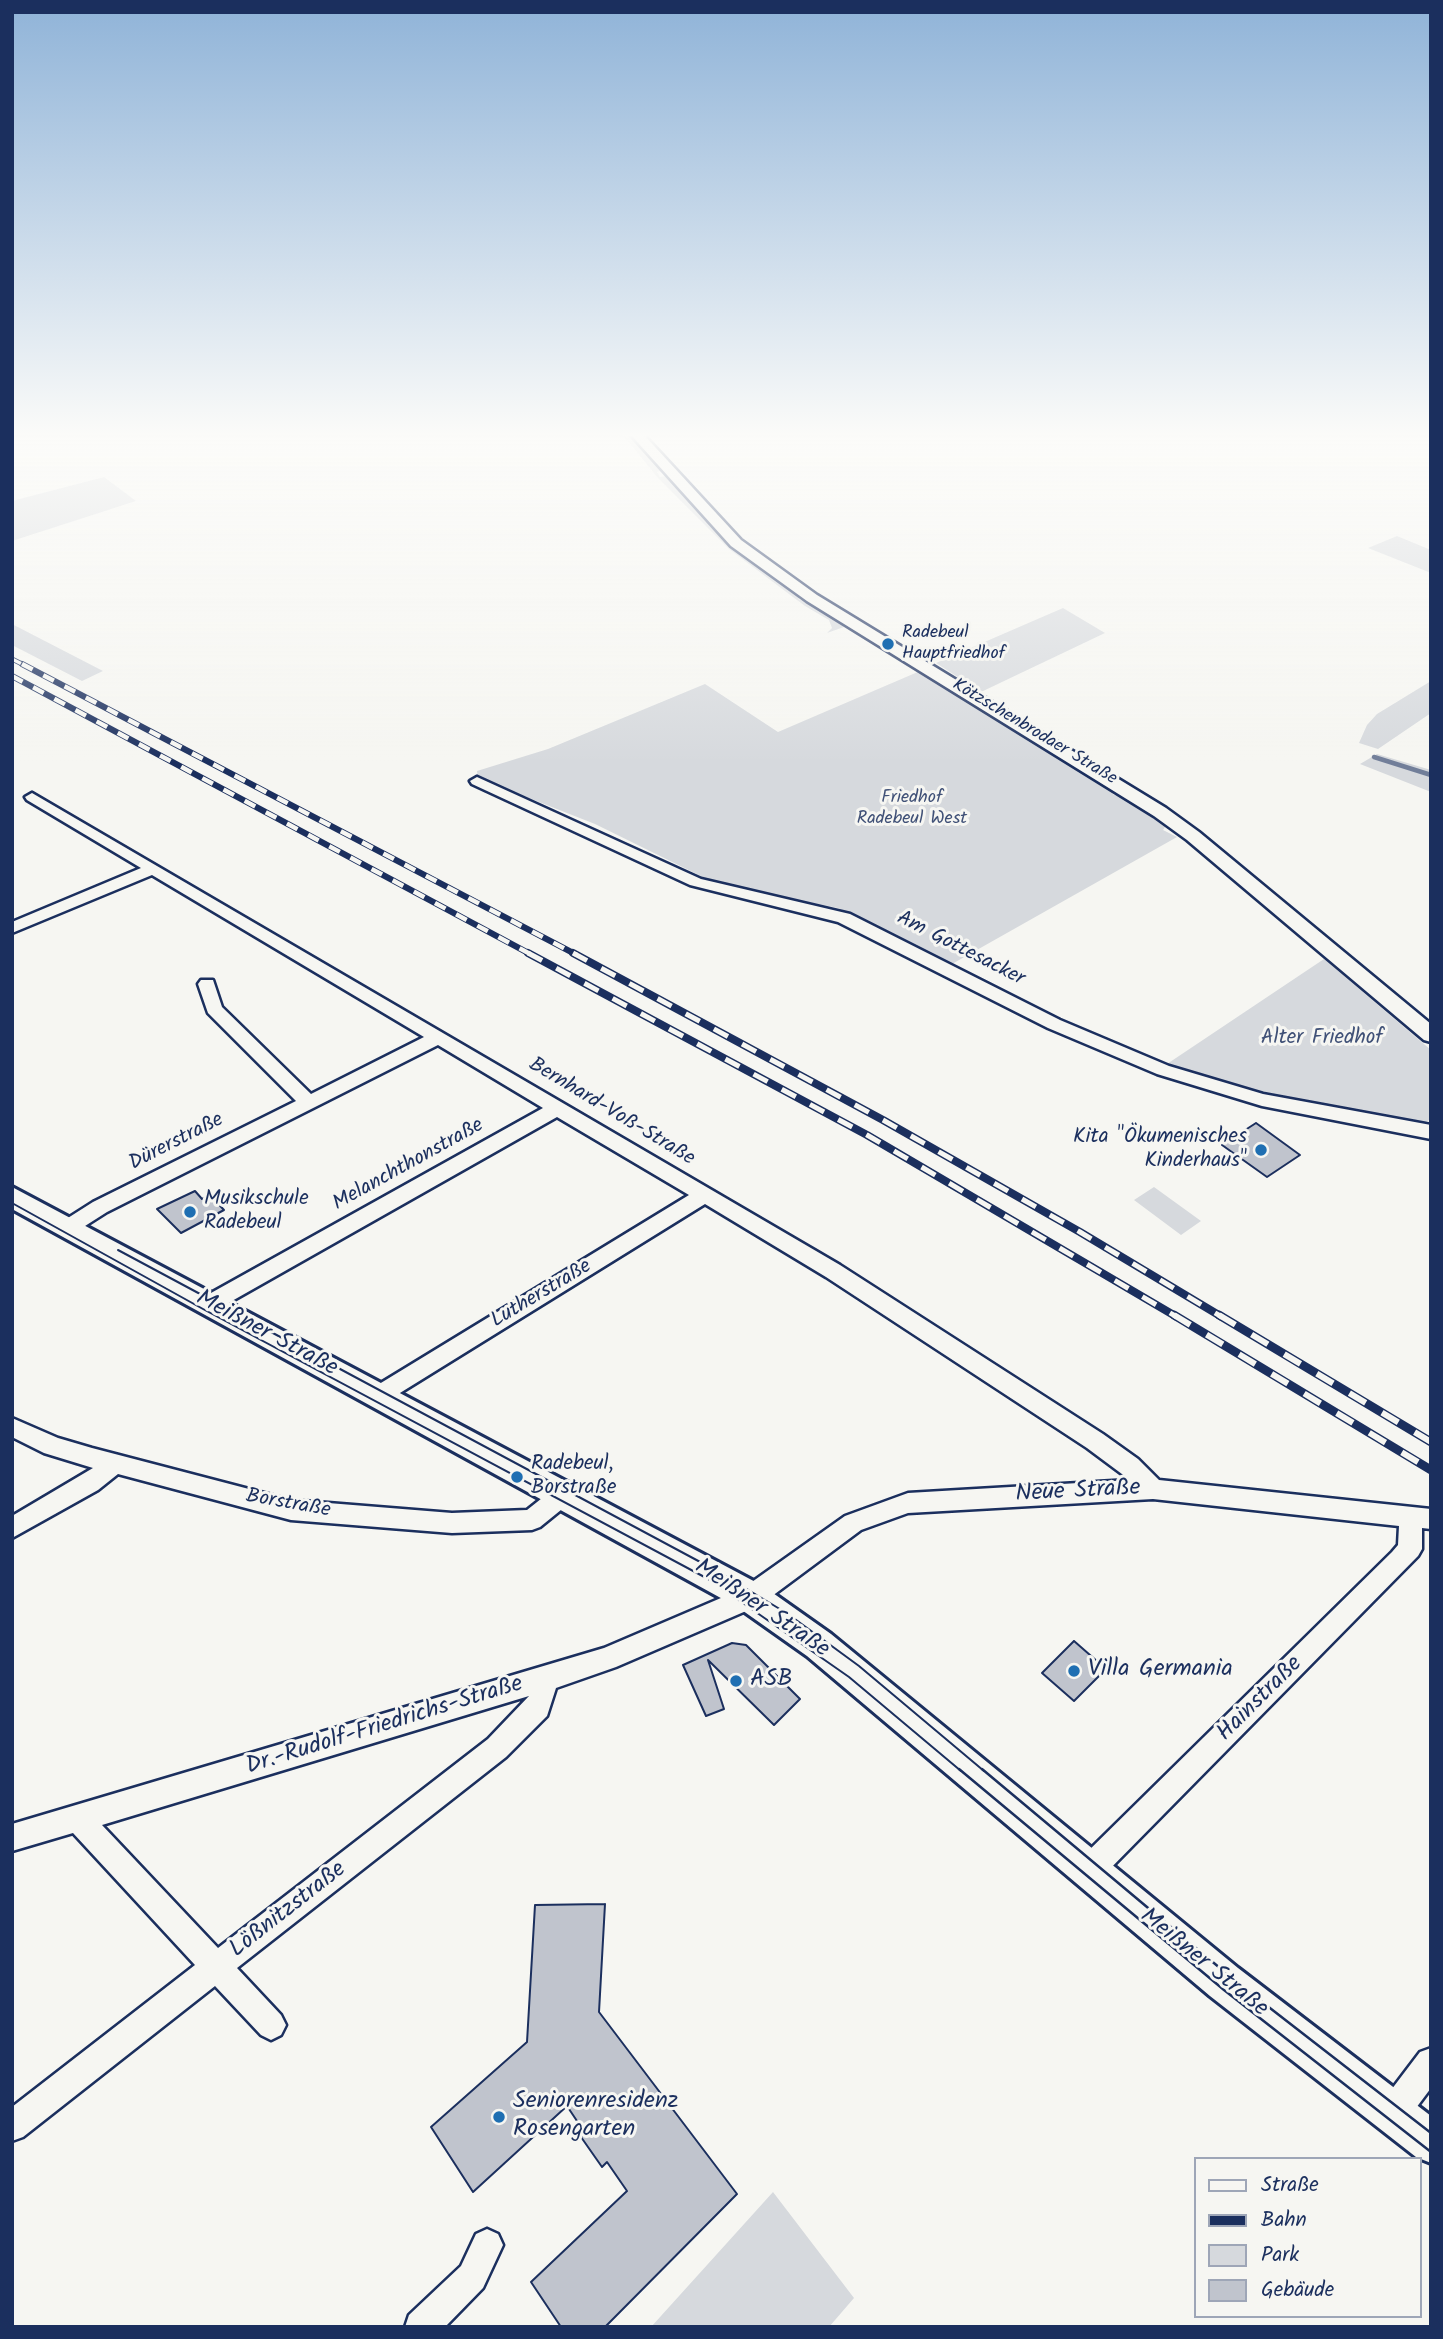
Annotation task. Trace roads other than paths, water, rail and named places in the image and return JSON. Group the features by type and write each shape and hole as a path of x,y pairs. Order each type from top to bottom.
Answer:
{"main road":[{"name":"Meißner Straße","path":"12,1197 751,1597 818,1645 887,1700 1088,1871 1431,2142"}],"street":[{"name":"Kötzschenbrodaer Straße","path":"738,544 812,598 1160,812 1193,836 1431,1035"},
{"name":"Am Gottesacker","path":"477,781 696,882 844,918 1064,1028 1163,1070 1262,1100 1431,1132"},
{"name":"Bernhard-Voß-Straße","path":"32,797 833,1271 1095,1441 1130,1466 1153,1489"},
{"path":"12,928 152,869"},
{"path":"207,984 214,1009 309,1103"},
{"name":"Dürerstraße","path":"67,1228 100,1207 439,1037"},
{"name":"Melanchthonstraße","path":"209,1304 558,1108"},
{"name":"Lutherstraße","path":"379,1395 705,1195"},
{"name":"Borstraße","path":"12,1427 52,1446 291,1510 452,1522 532,1520 564,1494"},
{"path":"12,1528 98,1478 114,1464"},
{"name":"Neue Straße","path":"751,1597 853,1523 908,1503 1153,1489 1421,1518"},
{"name":"Hainstraße","path":"1088,1871 1400,1560 1410,1549 1421,1518"},
{"name":"Dr.-Rudolf-Friedrichs-Straße","path":"12,1838 543,1680 607,1659 751,1597"},
{"name":"Lößnitzstraße","path":"12,2126 497,1748 538,1707 543,1693 543,1680"},
{"path":"76,1818 271,2025"},
{"path":"1393,2113 1431,2063"},
{"path":"421,2327 472,2277 487,2245"}],"waterway":[{"path":"1374,757 1431,775"}],"tram line":[{"path":"12,1203 203,1309 710,1580 849,1677 961,1771"},
{"path":"118,1250 717,1571 788,1614 859,1666 984,1771"},
{"path":"959,1769 1224,1990 1431,2152"},
{"path":"982,1769 1239,1984 1431,2133"}],"railway":[{"path":"12,659 22,664"},
{"path":"22,664 26,666"},
{"path":"22,664 577,955"},
{"path":"12,676 532,955"},
{"path":"528,953 867,1135 1177,1317"},
{"path":"573,953 883,1120 1080,1232 1222,1317"},
{"path":"1174,1315 1431,1470"},
{"path":"1219,1315 1431,1442"}],"place":[{"name":"Radebeul Hauptfriedhof","path":"888,644"},
{"name":"Kita \"Ökumenisches Kinderhaus\"","path":"1261,1150"},
{"name":"Musikschule Radebeul","path":"190,1212"},
{"name":"Radebeul, Borstraße","path":"517,1477"},
{"name":"Villa Germania","path":"1074,1671"},
{"name":"ASB","path":"736,1681"},
{"name":"Seniorenresidenz Rosengarten","path":"499,2117"}],"park label":[{"name":"Friedhof Radebeul West","path":"912,809"},
{"name":"Alter Friedhof","path":"1322,1039"}]}
